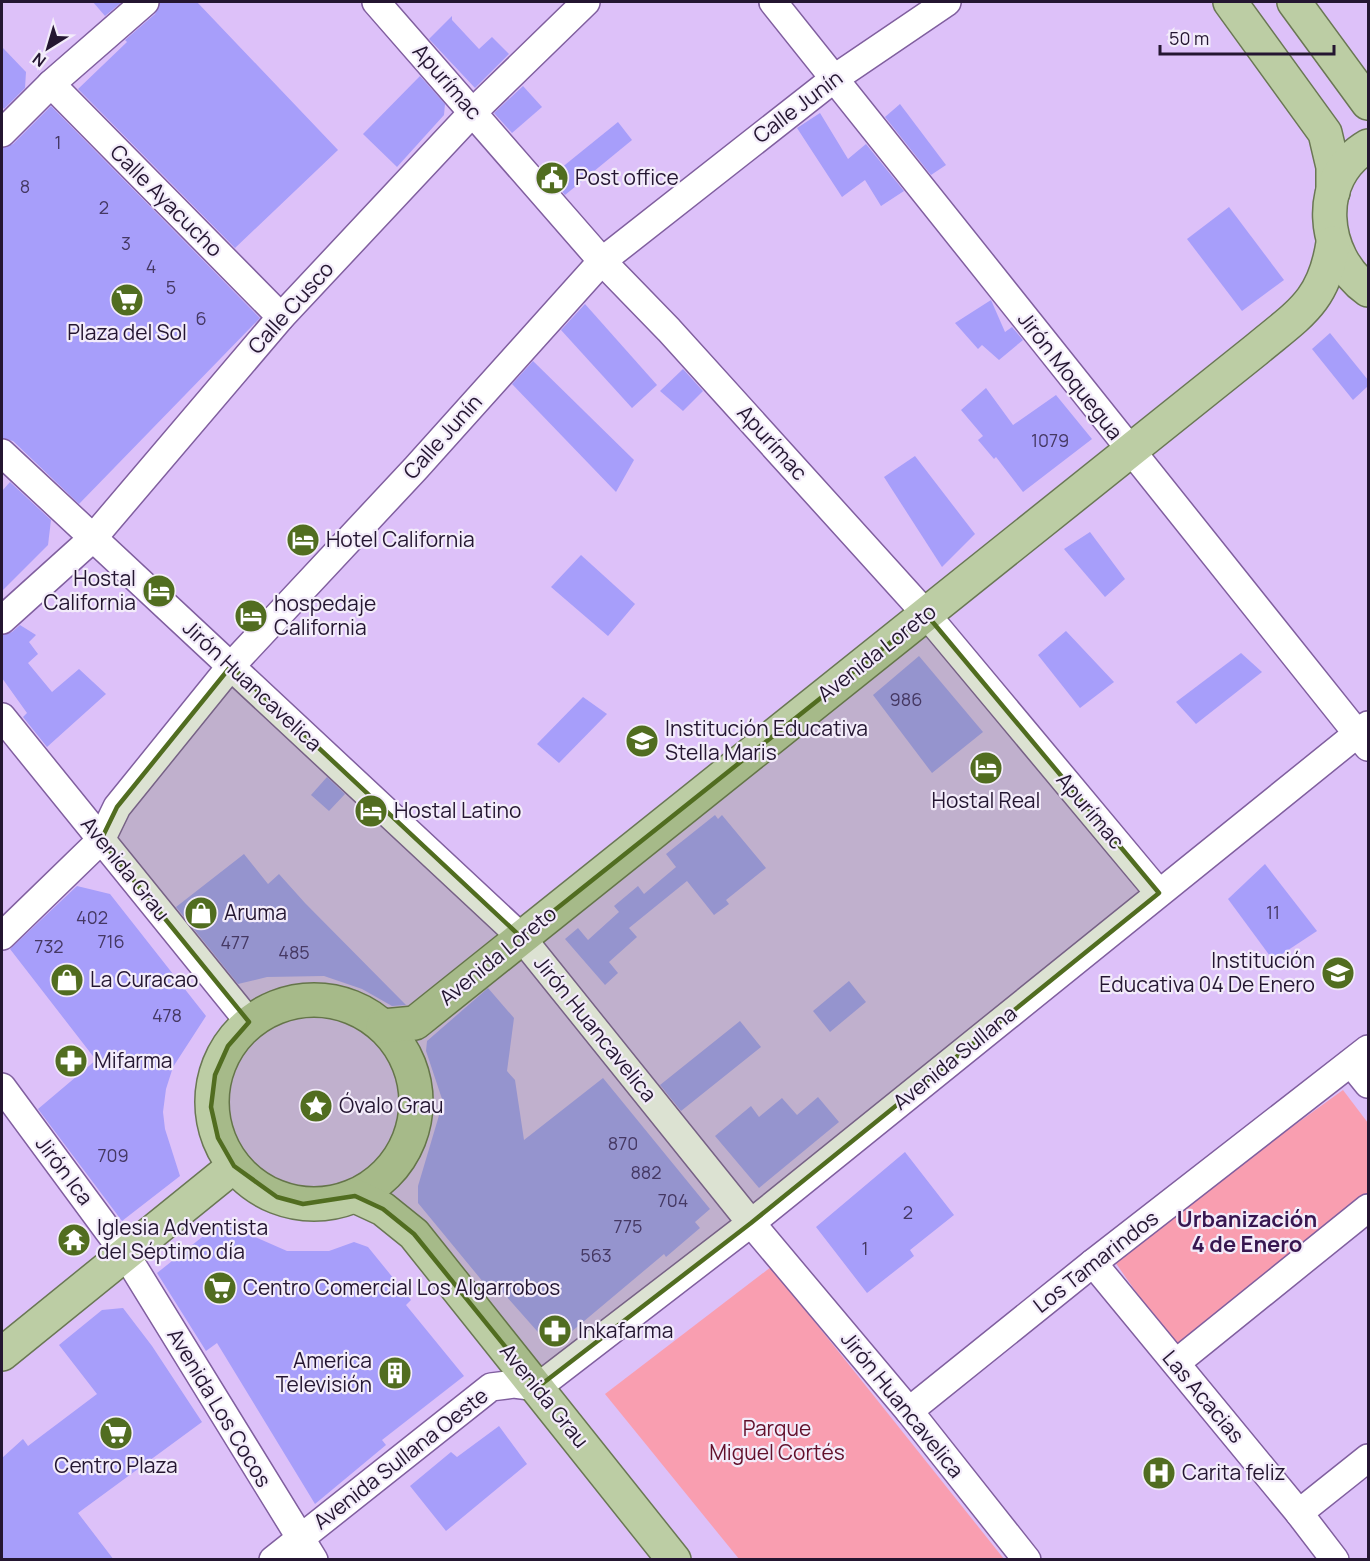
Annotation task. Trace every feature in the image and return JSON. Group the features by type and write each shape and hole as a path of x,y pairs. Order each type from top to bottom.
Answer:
{"main road":[{"path":"1230,2 1325,133 1330,148 1333,192 1329,217 1333,243 1342,263 1368,292"},
{"path":"1293,2 1368,103"},
{"path":"1333,192 1344,168 1368,146"},
{"name":"Avenida Loreto","path":"416,1023 926,614 1131,453 1310,304 1326,274 1333,243"},
{"name":"Avenida Loreto","path":"1310,304 1341,295 1368,292"},
{"path":"302,1000 340,1004 359,1010 383,1026 407,1058 414,1080 415,1115 406,1148 393,1168 376,1184 355,1196 330,1203 303,1204 277,1197 254,1184 234,1166 218,1138 211,1107 214,1075 228,1046 249,1022 274,1007 302,1000"},
{"path":"383,1026 416,1023 407,1058"},
{"path":"2,1354 234,1166"},
{"name":"Avenida Grau","path":"393,1168 398,1199 414,1234"},
{"name":"Avenida Grau","path":"355,1196 383,1209 414,1234 674,1560"}],"street":[{"path":"2,133 51,84 145,2"},
{"name":"Apurímac","path":"376,2 474,111 602,261 669,330 926,614 1159,893"},
{"name":"Calle Cusco","path":"2,620 93,538 281,317 474,111 586,2"},
{"name":"Jirón Moquegua","path":"773,2 1131,453 1365,736"},
{"name":"Calle Junín","path":"2,936 101,840 117,807 231,666 416,468 602,261 835,78 947,2"},
{"name":"Calle Ayacucho","path":"51,84 281,317"},
{"name":"Jirón Huancavelica","path":"2,453 521,937 1027,1560"},
{"name":"Avenida Grau","path":"2,717 249,1022"},
{"name":"Avenida Sullana","path":"538,1387 751,1223 1159,893 1365,736"},
{"path":"1360,1056 1368,1084"},
{"name":"Los Tamarindos","path":"909,1412 1093,1263 1360,1056"},
{"name":"Jirón Ica","path":"2,1087 126,1255"},
{"path":"1176,1363 1368,1208"},
{"name":"Avenida Los Cocos","path":"126,1255 306,1549"},
{"name":"Las Acacias","path":"1093,1263 1335,1560"},
{"name":"Avenida Sullana Oeste","path":"273,1560 306,1549 491,1387 514,1383 538,1387"},
{"path":"1299,1513 1368,1458"}],"highlighted area":[{"path":"926,614 1159,893 751,1223 538,1387 414,1234 383,1209 355,1196 303,1204 277,1197 234,1166 218,1138 211,1107 215,1075 228,1046 249,1022 101,840 117,807 231,666 521,937"}],"green space":[{"path":"1343,1090 1368,1123 1368,1192 1176,1349 1115,1262 1224,1176"},
{"name":"Parque Miguel Cortés","path":"771,1267 1004,1559 739,1559 605,1394"}],"building":[{"path":"93,2 122,2 105,16"},
{"path":"160,2 197,2 338,150 235,248 78,89 127,42 125,40 155,14"},
{"path":"452,16 452,20 479,49 492,37 509,54 475,88 429,39"},
{"path":"2,47 26,72 25,88 4,109 2,106"},
{"path":"420,76 445,104 444,115 397,167 363,134"},
{"path":"523,86 542,107 512,133 494,113"},
{"path":"900,104 946,165 931,175 885,117"},
{"name":"Plaza del Sol","path":"51,106 260,318 79,504 13,441 2,438 2,148 13,144"},
{"path":"820,113 848,159 866,144 904,191 881,206 865,180 842,197 797,128"},
{"path":"618,122 632,140 565,195 550,177"},
{"path":"1229,207 1284,280 1242,311 1187,239"},
{"path":"991,300 1005,332 1012,327 1023,340 999,360 982,345 978,349 955,323"},
{"path":"585,304 657,385 632,408 561,330"},
{"path":"1330,333 1368,380 1368,386 1353,400 1312,349"},
{"path":"533,361 634,460 616,492 512,384"},
{"path":"683,369 703,391 683,411 660,391"},
{"path":"986,388 1013,425 1056,395 1092,439 1023,492 996,457 994,459 978,440 983,436 961,410"},
{"path":"915,456 975,534 942,567 884,477"},
{"path":"10,482 51,520 48,545 2,591 2,491"},
{"path":"1090,532 1125,579 1105,597 1064,549"},
{"path":"581,555 635,604 608,636 551,587"},
{"path":"20,625 36,635 29,642 38,654 28,663 52,692 79,669 106,694 47,747 23,717 27,713 2,678 2,635 12,632"},
{"path":"1066,631 1114,682 1080,708 1038,655"},
{"path":"1241,653 1262,672 1196,724 1176,702"},
{"path":"919,656 983,732 932,773 873,695"},
{"path":"583,697 607,714 559,763 537,744"},
{"path":"327,777 345,794 329,811 311,795"},
{"path":"715,815 718,819 722,815 766,868 726,900 729,904 714,915 687,881 629,928 637,937 609,962 618,973 605,985 565,939 578,928 588,940 619,912 614,906 638,886 644,894 676,867 666,854"},
{"path":"244,854 268,884 279,874 406,1005 392,1006 362,989 324,976 267,977 238,984 176,907"},
{"path":"1265,864 1317,931 1273,960 1228,899"},
{"path":"77,886 110,894 206,1016 173,1067 166,1089 163,1112 165,1129 180,1176 122,1221 38,1109 96,1060 10,949"},
{"path":"849,981 866,1002 830,1032 813,1011"},
{"path":"488,988 514,1018 507,1071 515,1080 524,1140 603,1078 710,1209 695,1222 700,1228 666,1257 664,1254 552,1348 499,1288 493,1294 418,1203 418,1186 443,1102 426,1051 427,1041"},
{"path":"740,1021 761,1047 681,1111 660,1085"},
{"path":"818,1097 839,1122 759,1188 715,1136 751,1106 759,1117 782,1098 797,1115"},
{"path":"905,1152 954,1215 910,1250 914,1256 867,1293 816,1227"},
{"path":"221,1222 287,1251 329,1251 354,1242 368,1247 411,1300 406,1305 464,1376 382,1440 386,1445 315,1504 217,1343 206,1351 157,1273"},
{"path":"123,1308 152,1346 202,1422 78,1513 114,1560 2,1560 2,1458 23,1439 28,1446 97,1394 59,1345 102,1310"},
{"path":"499,1426 527,1464 446,1531 410,1486 451,1452 457,1457"}],"place":[{"name":"Post office","path":"552,178"},
{"name":"Plaza del Sol","path":"127,300"},
{"name":"Hotel California","path":"303,540"},
{"name":"Hostal California","path":"159,591"},
{"name":"hospedaje California","path":"251,616"},
{"name":"Institución Educativa Stella Maris","path":"642,741"},
{"name":"Hostal Real","path":"986,768"},
{"name":"Hostal Latino","path":"371,811"},
{"name":"Aruma","path":"201,913"},
{"name":"Institución Educativa 04 De Enero","path":"1338,973"},
{"name":"La Curacao","path":"67,980"},
{"name":"Mifarma","path":"71,1061"},
{"name":"Óvalo Grau","path":"316,1106"},
{"name":"Iglesia Adventista del Séptimo día","path":"74,1240"},
{"name":"Centro Comercial Los Algarrobos","path":"220,1288"},
{"name":"Inkafarma","path":"555,1331"},
{"name":"America Televisión","path":"395,1373"},
{"name":"Centro Plaza","path":"116,1433"},
{"name":"Carita feliz","path":"1159,1473"}],"district":[{"name":"Urbanización 4 de Enero","path":"1247,1232"}]}
